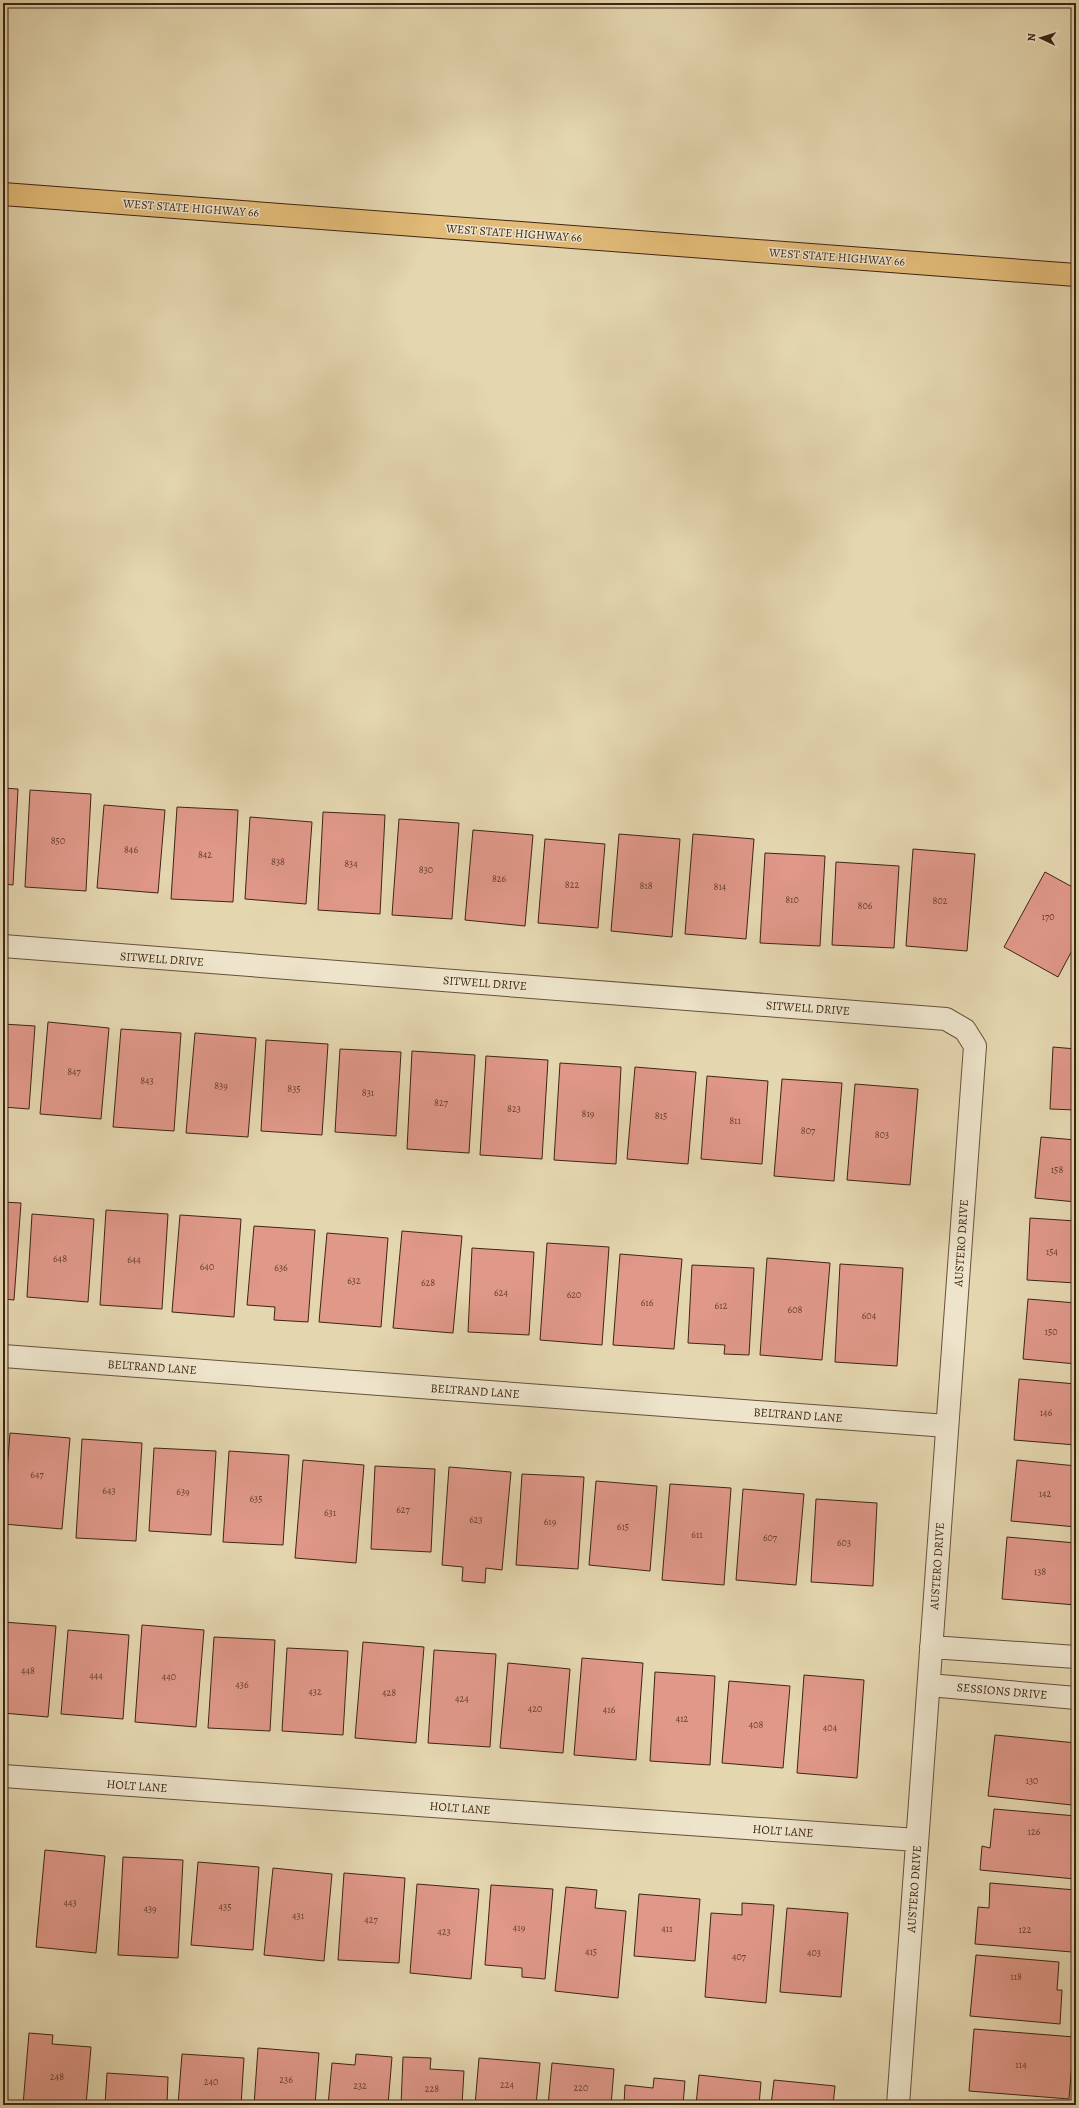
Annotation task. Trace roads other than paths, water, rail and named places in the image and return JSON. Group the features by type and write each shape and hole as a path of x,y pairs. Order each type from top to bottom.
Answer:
{"main road":[{"name":"WEST STATE HIGHWAY 66","path":"3,194 1076,275"}],"street":[{"name":"SITWELL DRIVE","path":"3,946 946,1019 965,1030"},
{"name":"AUSTERO DRIVE","path":"898,2105 975,1046 965,1030"},
{"name":"BELTRAND LANE","path":"3,1356 947,1426"},
{"path":"931,1647 1076,1657"},
{"name":"SESSIONS DRIVE","path":"929,1685 1076,1698"},
{"name":"HOLT LANE","path":"3,1776 917,1840"}]}
